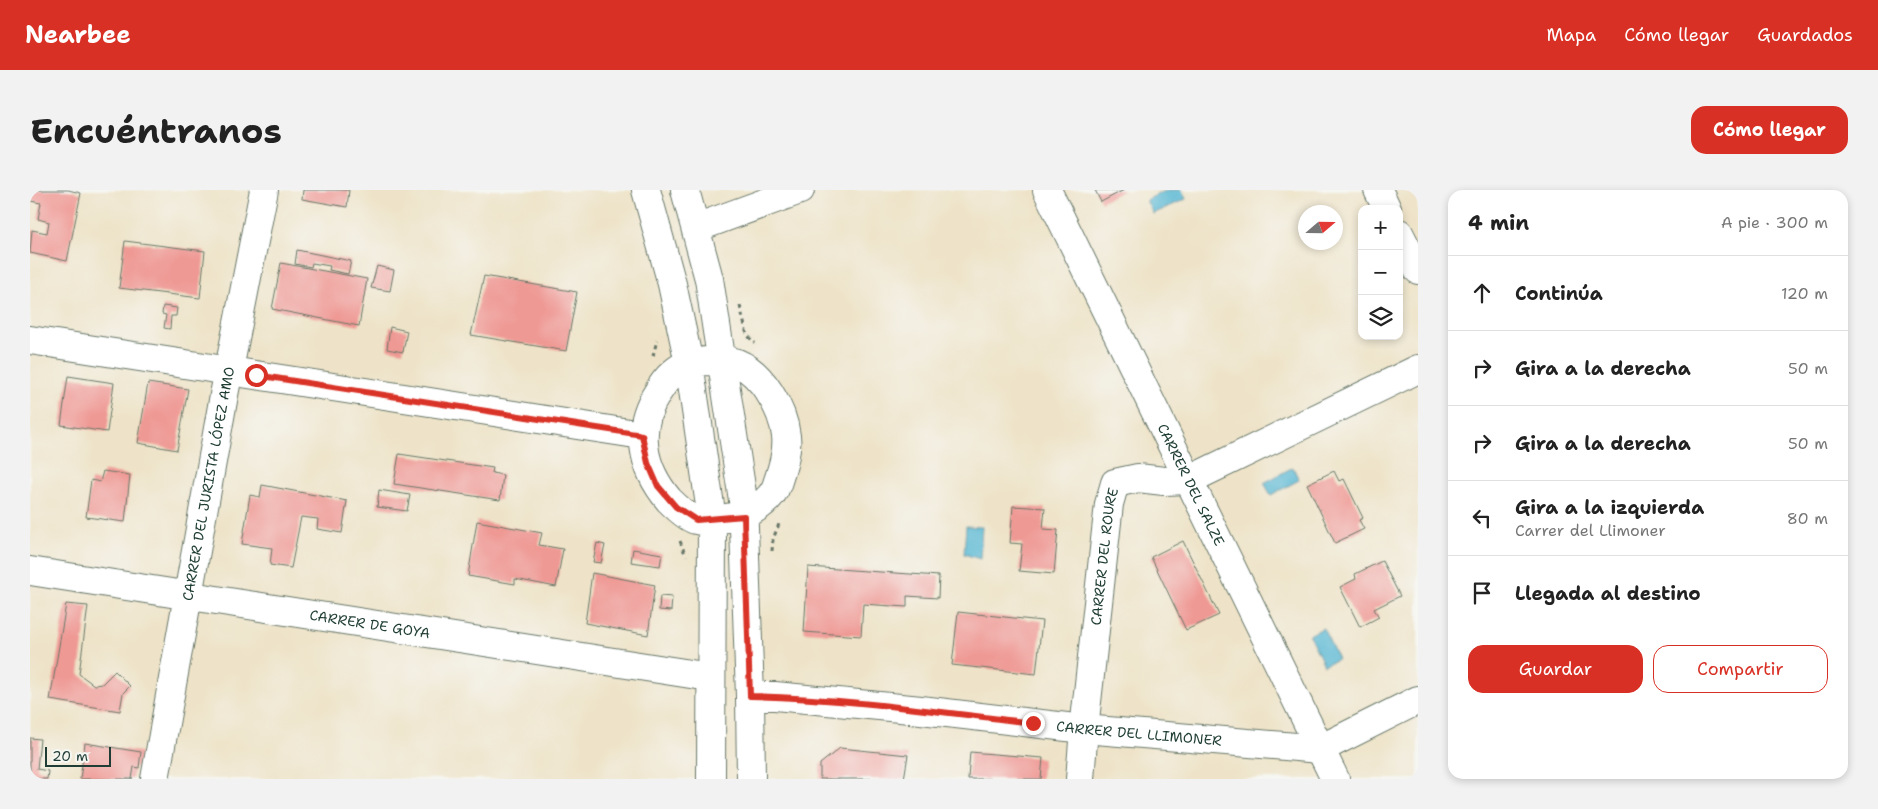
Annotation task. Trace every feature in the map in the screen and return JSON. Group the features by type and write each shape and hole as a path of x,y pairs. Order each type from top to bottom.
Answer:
{"street":[{"name":"CARRER DEL JURISTA LÓPEZ AMO","path":"155,779 187,596 264,190"},
{"path":"646,190 672,284 689,363 712,519 711,779"},
{"path":"685,190 709,279 743,500 751,779"},
{"path":"696,228 800,190"},
{"name":"CARRER DEL SALZE","path":"1047,190 1335,779"},
{"path":"1378,190 1385,205"},
{"path":"1403,241 1418,270"},
{"path":"30,340 642,435"},
{"path":"722,361 736,362 749,370 769,391 780,414 786,436 784,462 776,488 760,506 744,516 696,520 676,507 658,486 648,463 642,435 648,411 659,390 676,370 689,363 722,361"},
{"name":"CARRER DEL ROURE","path":"1080,779 1109,504 1115,483 1138,478 1164,481 1189,480 1418,369"},
{"name":"CARRER DE GOYA","path":"30,571 710,677"},
{"name":"CARRER DEL LLIMONER","path":"750,696 775,696 921,710 1084,729 1320,749"},
{"path":"1320,749 1418,700"}],"water":[{"path":"1167,190 1182,190 1186,199 1153,214 1146,200"},
{"path":"1293,467 1299,480 1271,495 1264,483"},
{"path":"966,526 982,527 980,559 964,554"},
{"path":"1323,628 1338,659 1324,665 1309,635"}],"building":[{"path":"32,190 68,190 81,193 67,261 30,253 32,230 47,233 49,222 38,219 41,203 30,201"},
{"path":"303,190 349,190 347,207 302,199"},
{"path":"1095,190 1124,190 1101,202"},
{"path":"125,241 205,251 200,298 119,288"},
{"path":"297,250 351,261 348,274 329,270 330,266 312,263 311,267 295,264"},
{"path":"281,263 367,279 359,326 272,309"},
{"path":"377,266 394,270 390,291 371,288"},
{"path":"484,276 577,292 566,351 471,335"},
{"path":"163,306 177,308 176,316 171,316 170,329 164,328 166,315 162,314"},
{"path":"390,327 407,331 403,352 387,349"},
{"path":"68,376 114,383 107,432 61,425"},
{"path":"148,383 188,389 177,450 138,443"},
{"path":"399,454 493,468 492,473 503,475 500,500 394,484"},
{"path":"103,471 130,475 125,522 86,517 91,480 100,482"},
{"path":"1334,471 1339,481 1344,479 1363,518 1359,520 1364,529 1335,543 1307,484"},
{"path":"262,485 347,501 342,533 317,529 318,519 301,517 291,568 270,565 272,548 242,544 250,495 260,497"},
{"path":"379,490 410,495 407,511 377,507"},
{"path":"1013,506 1045,508 1043,529 1058,530 1054,574 1019,571 1022,544 1010,543"},
{"path":"477,521 542,533 539,545 563,549 556,587 515,579 515,584 468,576"},
{"path":"1183,541 1219,615 1186,630 1151,557"},
{"path":"597,543 605,545 601,563 593,562"},
{"path":"633,549 662,554 660,566 631,562"},
{"path":"1382,561 1400,596 1374,609 1379,617 1360,627 1340,587 1356,579 1355,574"},
{"path":"808,567 939,576 938,598 907,596 907,607 863,604 861,636 804,632"},
{"path":"592,573 655,585 648,635 585,623"},
{"path":"660,596 672,597 671,611 659,610"},
{"path":"66,604 88,606 79,674 94,685 102,684 115,671 130,686 123,693 120,711 50,700"},
{"path":"958,612 1042,621 1036,674 952,665"},
{"path":"30,738 40,739 37,769 48,771 47,779 30,779"},
{"path":"85,743 141,752 139,768 134,767 132,779 80,779"},
{"path":"840,748 908,755 904,779 820,779 820,764"},
{"path":"970,752 1043,758 1041,779 968,779"}],"route":[{"path":"256,375 642,435 648,463 658,486 676,507 696,520 744,516 750,696 775,696 1033,723"}]}
